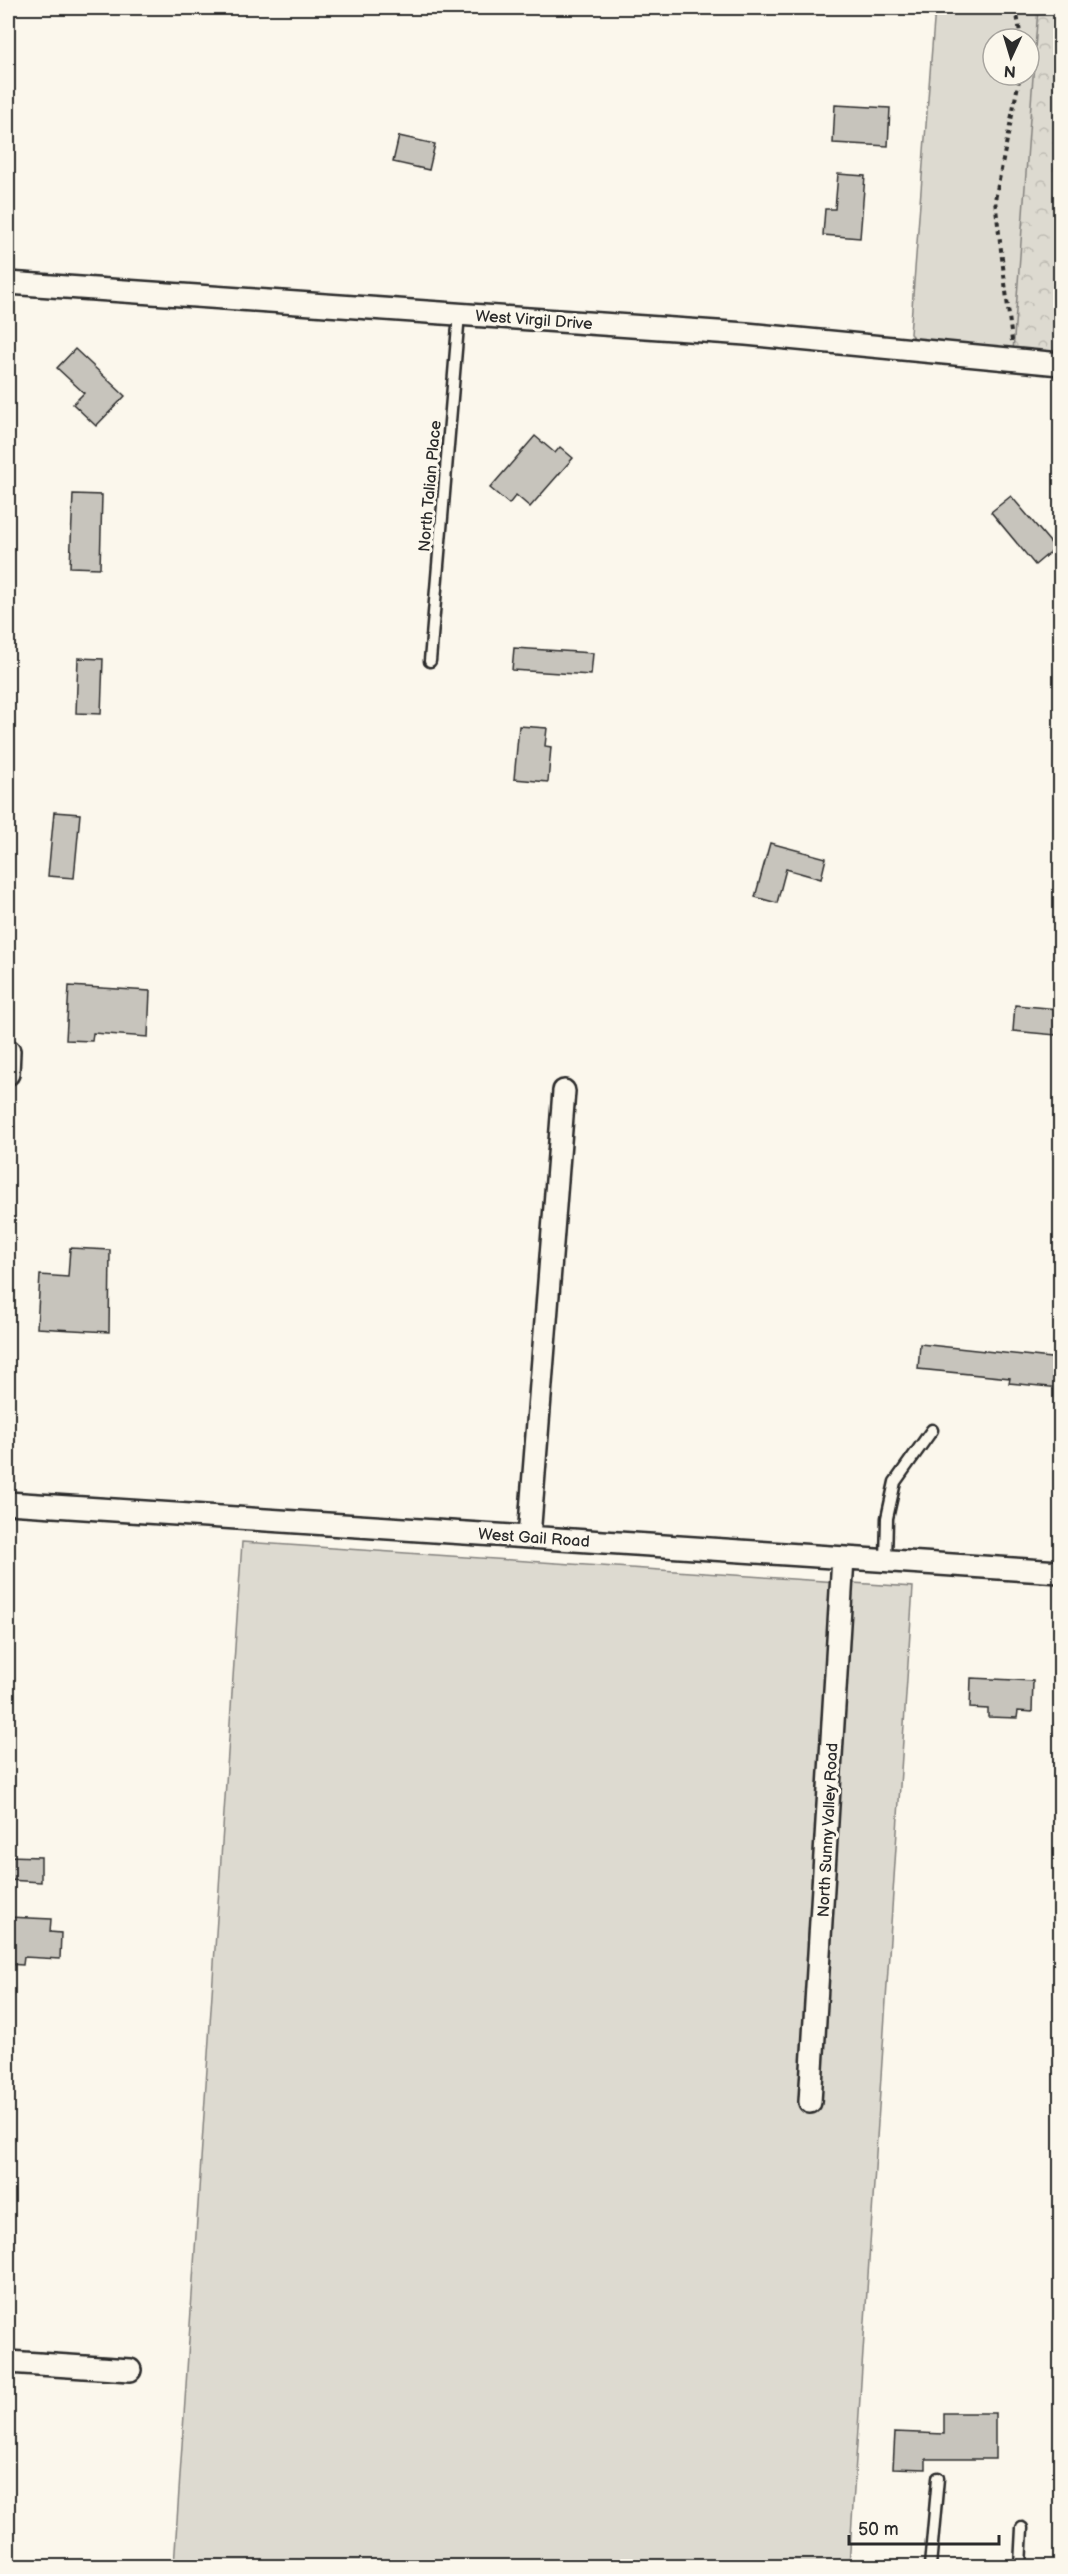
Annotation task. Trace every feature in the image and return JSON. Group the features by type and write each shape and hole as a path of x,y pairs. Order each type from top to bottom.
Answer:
{"street":[{"name":"West Virgil Drive","path":"8,283 757,334 895,346 922,353 1060,364"},
{"path":"8,1074 9,1051"},
{"path":"529,1537 564,1091"},
{"name":"West Gail Road","path":"8,1503 1060,1572"},
{"name":"North Sunny Valley Road","path":"810,2102 843,1558"},
{"path":"8,2362 130,2370"}],"lane":[{"name":"North Talian Place","path":"430,661 459,314"},
{"path":"886,1561 887,1518 895,1482 932,1431"},
{"path":"930,2566 938,2478"},
{"path":"1020,2566 1022,2528"}],"path":[{"path":"1016,8 1019,27"},
{"path":"1014,361 995,200 1018,87"}],"green space":[{"path":"935,8 1060,8 1060,356 922,346 910,334"},
{"path":"1038,8 1060,8 1060,356 1013,352 1032,87 1041,87 1041,27 1037,27"},
{"path":"242,1542 913,1587 849,2566 174,2566"}],"building":[{"path":"835,105 890,108 888,146 833,143"},
{"path":"399,136 435,144 429,170 393,162"},
{"path":"838,174 865,176 860,238 823,235 825,209 835,209"},
{"path":"75,349 125,396 96,426 73,404 84,393 57,368"},
{"path":"535,436 555,453 560,447 573,458 530,507 516,495 509,504 490,488"},
{"path":"73,494 102,495 100,568 70,567"},
{"path":"1011,496 1055,548 1035,565 991,512"},
{"path":"514,648 593,653 591,675 512,670"},
{"path":"78,658 103,659 101,714 76,713"},
{"path":"519,726 547,728 545,746 551,747 548,782 514,779"},
{"path":"54,812 80,814 74,878 48,876"},
{"path":"770,843 826,858 821,879 786,869 777,903 755,897"},
{"path":"69,986 150,991 148,1037 93,1033 92,1041 66,1040"},
{"path":"1015,1005 1058,1009 1056,1035 1013,1031"},
{"path":"70,1248 110,1250 109,1332 37,1328 40,1275 68,1277"},
{"path":"920,1344 1060,1359 1060,1388 1009,1383 1010,1378 918,1369"},
{"path":"971,1678 1033,1681 1032,1712 1018,1711 1017,1718 988,1717 988,1709 970,1708"},
{"path":"8,1856 41,1857 41,1882 8,1880"},
{"path":"8,1917 51,1919 50,1932 61,1933 60,1959 24,1957 23,1965 8,1964"},
{"path":"944,2413 995,2413 995,2459 926,2459 926,2469 893,2468 895,2432 944,2434"}]}
